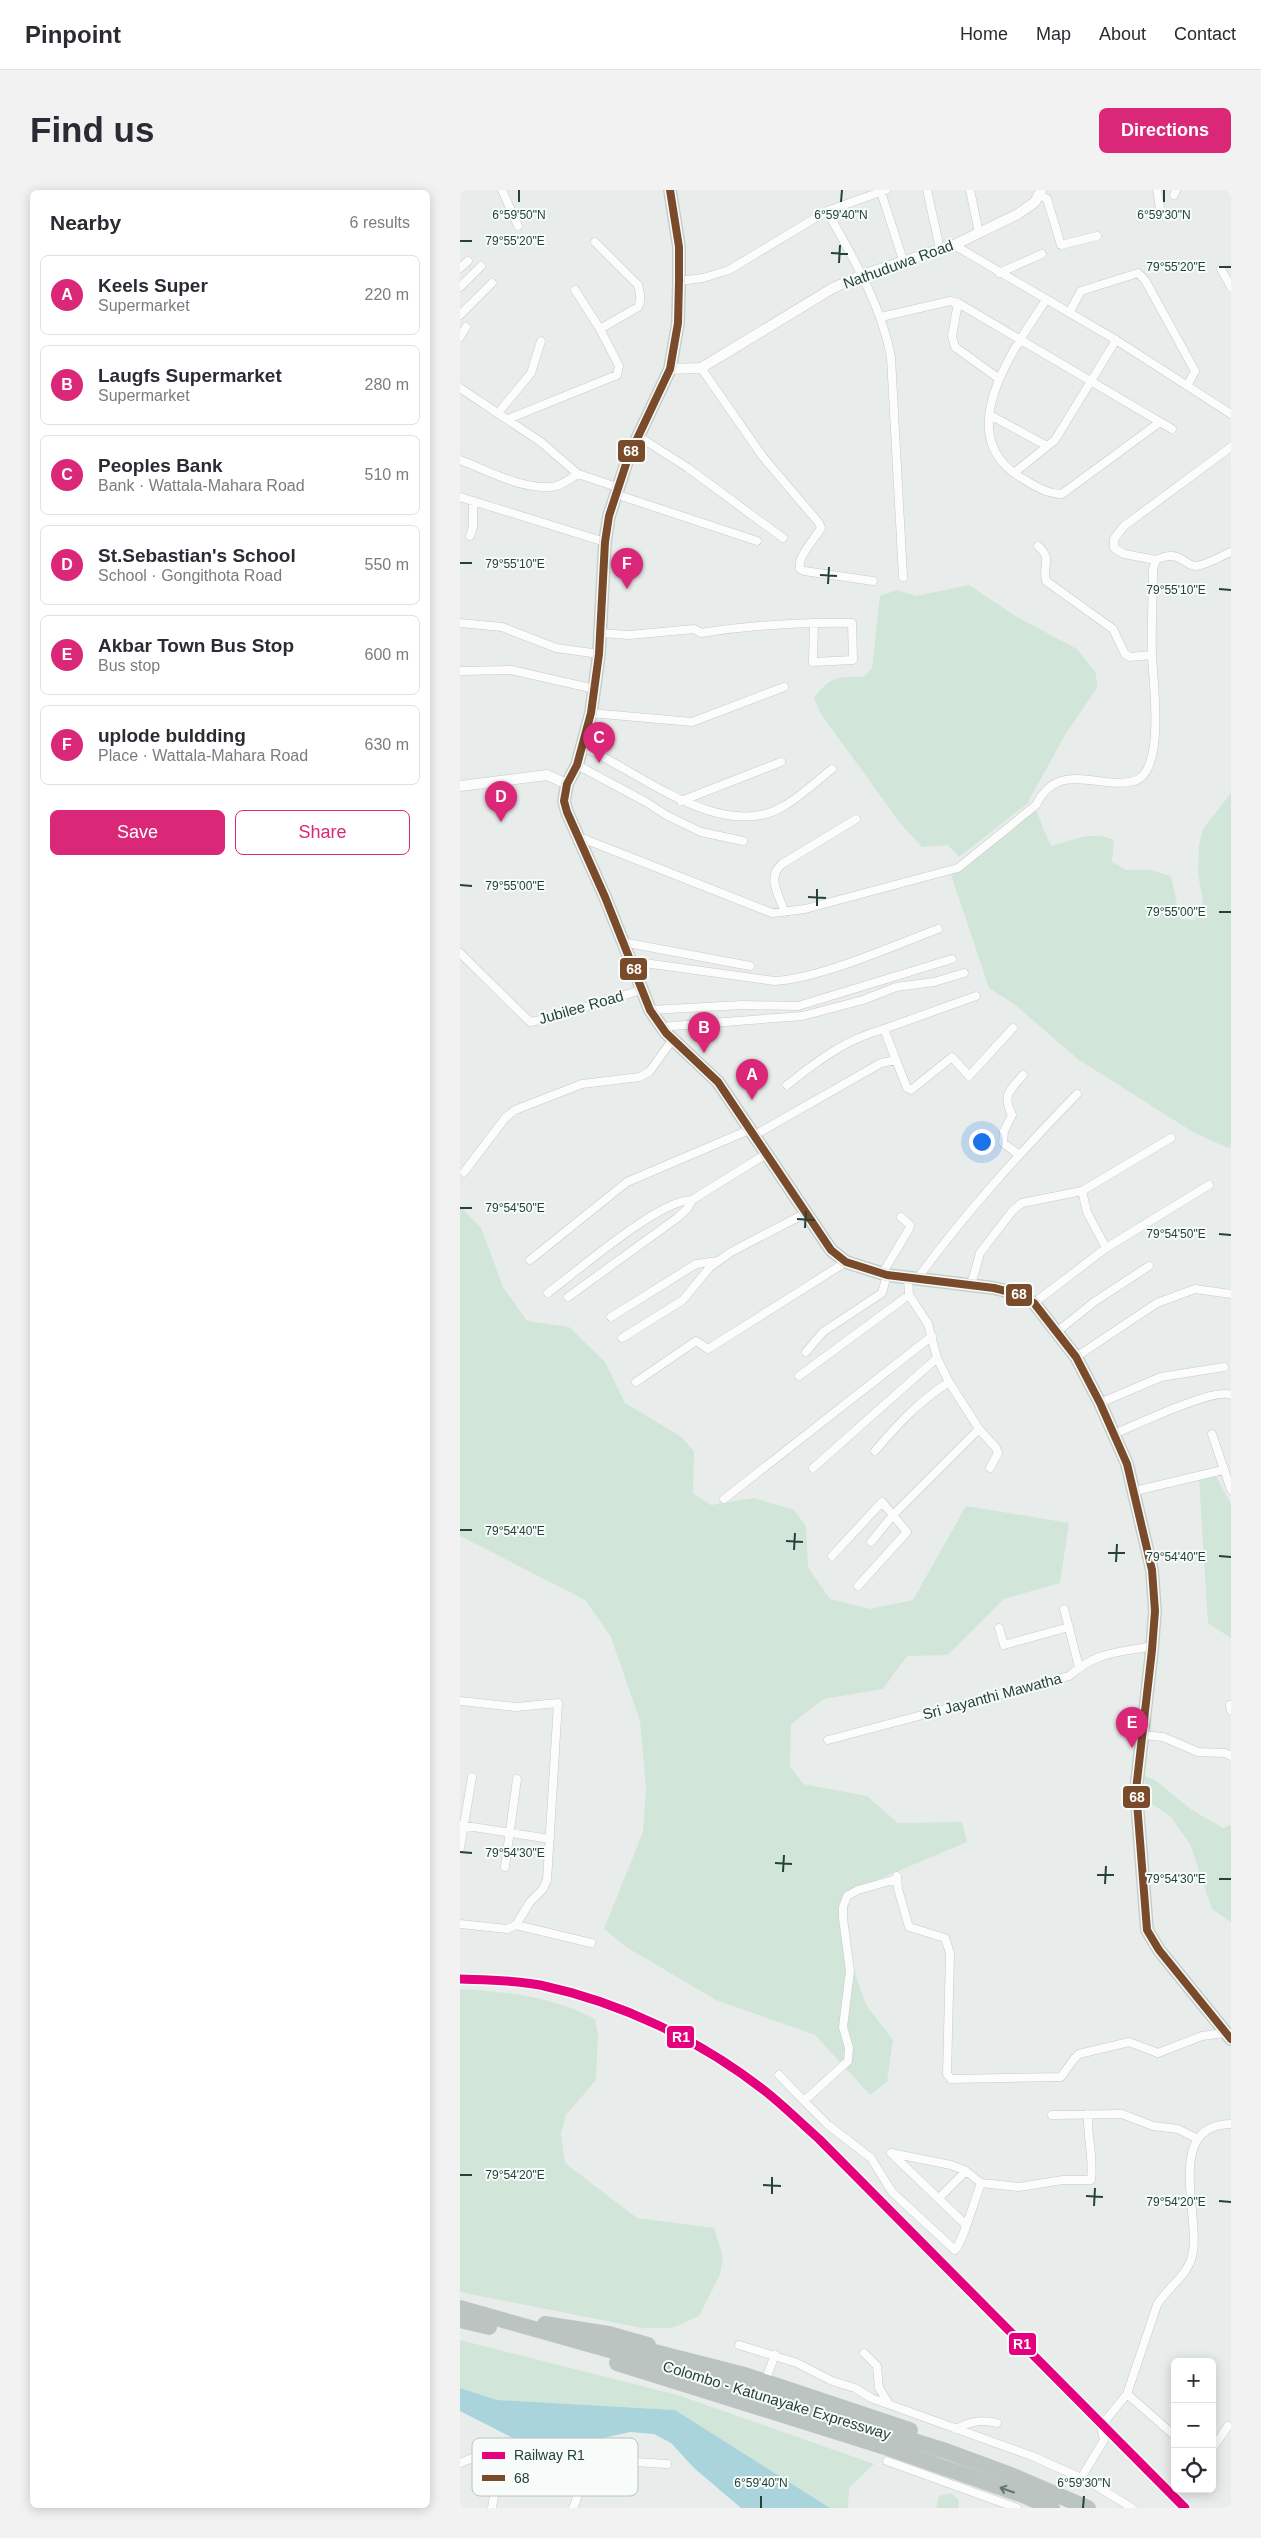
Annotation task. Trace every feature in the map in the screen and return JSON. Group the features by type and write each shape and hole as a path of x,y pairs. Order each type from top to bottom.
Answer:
{"highway":[{"path":"460,2308 609,2334 767,2376 866,2409 1018,2478"},
{"name":"Colombo - Katunayake Expressway","path":"460,2308 737,2386 987,2466 1088,2508"},
{"path":"490,2314 743,2382 931,2443 987,2466"},
{"name":"Colombo - Katunayake Expressway","path":"460,2320 550,2342 872,2443 1025,2496 1052,2508"},
{"path":"529,2321 745,2375 898,2426 951,2446"}],"main road":[{"path":"670,190 679,247 678,324 670,369 638,436 616,491 605,542 599,654 591,713 583,747 568,784 564,801 567,812 641,990 660,1027 718,1082 831,1250 846,1262 884,1274 971,1285 1018,1294 1034,1303 1076,1357 1114,1434 1135,1491 1152,1570 1155,1611 1153,1646 1136,1790 1147,1930 1159,1950 1191,1986 1228,2036"}],"street":[{"path":"502,190 518,226"},
{"path":"926,190 940,249"},
{"path":"970,190 979,234"},
{"path":"1157,190 1162,214"},
{"path":"680,281 703,278 730,270 827,211 883,191 904,263"},
{"path":"1041,192 1047,199 1061,245 1097,236"},
{"name":"Nathuduwa Road","path":"670,369 701,368 833,288 862,275 904,263 979,234 1018,214 1041,192"},
{"path":"827,211 862,275 881,317 891,357 903,577"},
{"path":"595,242 638,285 640,291 638,307 600,329"},
{"path":"954,245 1116,340 1188,384 1231,414"},
{"path":"999,273 1042,254"},
{"path":"460,268 468,261"},
{"path":"460,287 481,266"},
{"path":"1221,269 1231,287"},
{"path":"1069,313 1081,291 1138,273 1145,280 1195,371 1188,384"},
{"path":"460,315 492,283"},
{"path":"508,419 617,375 620,366 600,329 575,290"},
{"path":"1046,300 998,378 990,415 990,440 995,455 1014,473 1049,494 1062,494 1160,422"},
{"path":"881,317 950,301 958,302 1172,429"},
{"path":"958,302 952,336 954,347 998,378"},
{"path":"460,337 466,328"},
{"path":"1014,473 1055,440 1116,340"},
{"path":"498,413 531,373 541,341"},
{"path":"701,368 763,457 822,528 799,564 800,569 804,572 873,581"},
{"path":"460,388 541,442 578,474 616,491 757,541"},
{"path":"990,415 1047,446"},
{"path":"638,436 688,468 783,538"},
{"path":"1231,447 1124,526 1114,538 1114,548 1124,554 1156,560 1163,557 1180,557 1189,564 1196,566 1231,552"},
{"path":"460,460 520,483 550,487 563,483 578,474"},
{"path":"460,497 605,542"},
{"path":"470,536 473,501"},
{"path":"1038,546 1045,552 1048,560 1043,571 1046,581 1113,629 1125,654 1130,657 1152,656"},
{"path":"579,837 772,913 805,910 958,868 1036,805 1042,792 1056,781 1082,778 1114,783 1135,781 1146,772 1152,752 1157,719 1152,656 1153,569 1156,560"},
{"path":"460,623 502,627 556,648 599,654"},
{"path":"600,633 629,635 694,629 701,633 746,626 814,623 852,623 853,660 813,662 814,623"},
{"path":"460,671 511,670 594,689"},
{"path":"591,713 692,722 784,687"},
{"path":"583,747 604,756 626,772 681,801 728,816 748,817 769,813 783,807 832,769"},
{"path":"681,801 781,762"},
{"path":"577,765 646,802 666,816 701,832 743,841"},
{"path":"460,786 548,775 568,784"},
{"path":"785,913 773,878 774,871 782,864 856,819"},
{"path":"630,961 775,981 791,980 938,929"},
{"path":"622,942 750,966"},
{"name":"Jubilee Road","path":"460,953 530,1022 546,1019 641,990"},
{"path":"650,1010 742,1005 798,1006 952,958"},
{"path":"660,1027 802,1016 863,1000 896,987 934,982 964,973"},
{"path":"787,1085 830,1051 864,1035 976,996"},
{"path":"884,1029 907,1088 911,1090 952,1057 970,1076 1013,1028"},
{"path":"464,1172 506,1117 515,1110 582,1084 640,1077 650,1072 673,1039"},
{"path":"530,1260 627,1182 751,1133 881,1063 896,1060"},
{"path":"1018,1154 1003,1143 1004,1131 1012,1115 1006,1101 1006,1096 1022,1074"},
{"path":"799,1376 909,1295 913,1279 948,1237 1018,1154 1077,1094"},
{"path":"971,1285 980,1254 1013,1210 1022,1203 1082,1191 1171,1138"},
{"path":"568,1297 676,1218 687,1209 692,1200 766,1154"},
{"path":"1034,1303 1106,1248 1210,1186"},
{"path":"1082,1191 1087,1212 1106,1248"},
{"path":"548,1293 635,1227 666,1209 686,1200 692,1200"},
{"path":"622,1338 683,1300 710,1267 806,1213"},
{"path":"806,1352 823,1332 882,1293 884,1274 910,1225 901,1217"},
{"path":"611,1317 696,1264 720,1261"},
{"path":"636,1382 696,1341 708,1348 846,1262"},
{"path":"1058,1332 1094,1302 1149,1266"},
{"path":"1076,1357 1157,1303 1195,1289 1231,1294"},
{"path":"909,1295 928,1324 937,1358 949,1382 978,1429 996,1448 998,1453 990,1468"},
{"path":"724,1499 932,1336"},
{"path":"813,1468 937,1358"},
{"path":"1100,1403 1161,1377 1224,1366"},
{"path":"875,1451 902,1419 926,1397 949,1382"},
{"path":"1114,1434 1197,1399 1226,1393 1231,1396"},
{"path":"870,1542 893,1514 978,1429"},
{"path":"1212,1434 1231,1490"},
{"path":"1135,1491 1223,1470"},
{"path":"832,1556 882,1502 893,1514 906,1532 858,1586"},
{"path":"1064,1609 1079,1667"},
{"path":"998,1628 1004,1644 1069,1628"},
{"name":"Sri Jayanthi Mawatha","path":"828,1740 1069,1676 1079,1667 1101,1655 1153,1646"},
{"path":"460,1702 516,1707 558,1703 547,1880 543,1889 530,1902 516,1925 507,1929 460,1924"},
{"path":"1142,1735 1163,1737 1198,1752 1231,1756"},
{"path":"460,1848 462,1825 472,1777"},
{"path":"505,1868 508,1832 517,1779"},
{"path":"462,1825 550,1839"},
{"path":"804,2101 848,2061 849,2048 843,2027 850,1971 843,1918 843,1907 847,1896 858,1890 897,1877 909,1927 945,1938 950,1954 947,2074 951,2079 1061,2077 1079,2054 1129,2042 1158,2053 1202,2036 1228,2036"},
{"path":"516,1925 591,1943"},
{"path":"779,2075 828,2125 870,2158 892,2192 955,2250 960,2246 965,2224 981,2183"},
{"path":"965,2224 891,2154 951,2165 966,2171 981,2183 1019,2187 1063,2180 1091,2180 1093,2166 1088,2136 1088,2114"},
{"path":"1052,2115 1122,2114 1153,2126 1178,2128 1198,2139"},
{"path":"1081,2478 1104,2440 1101,2426 1127,2394 1156,2306 1164,2292 1187,2269 1192,2258 1195,2234 1188,2182 1192,2157 1198,2139 1207,2129 1222,2124 1231,2124"},
{"path":"939,2198 966,2171"},
{"path":"739,2345 775,2355 889,2404 1032,2456 1081,2478 1132,2508"},
{"path":"864,2353 877,2366 879,2388 889,2404"},
{"path":"767,2376 775,2355"},
{"path":"1127,2394 1171,2432"},
{"path":"956,2429 975,2421 987,2420 997,2423"},
{"path":"1213,2448 1228,2426"},
{"path":"460,2463 472,2458"},
{"path":"887,2461 1017,2508"},
{"path":"638,2462 667,2464"},
{"path":"573,2508 578,2500 578,2496"}],"green space":[{"path":"969,585 1017,617 1077,649 1096,673 1097,688 1065,735 1027,804 959,857 948,845 922,847 900,823 821,714 814,698 819,691 835,679 864,677 872,668 880,596 897,590 916,596"},
{"path":"1231,793 1231,1147 1228,1148 1193,1132 1079,1060 1014,1004 989,988 951,875 1035,808 1052,846 1083,837 1106,837 1114,840 1112,862 1126,870 1150,870 1171,876 1180,919 1195,920 1203,901 1198,874 1199,845 1203,829"},
{"path":"460,1206 481,1228 503,1287 527,1321 569,1327 605,1362 625,1403 680,1436 694,1451 693,1493 711,1505 754,1498 794,1510 806,1526 808,1567 830,1599 870,1609 913,1600 966,1506 1069,1523 1060,1583 1004,1599 948,1655 907,1656 883,1689 824,1699 791,1724 790,1766 803,1784 867,1796 898,1823 962,1822 967,1842 853,1890 845,1908 847,1950 866,2005 893,2040 887,2082 870,2095 815,2035 716,2000 626,1947 604,1929 643,1832 646,1788 640,1721 611,1637 585,1600 460,1536"},
{"path":"1215,1474 1231,1504 1231,1638 1208,1623 1199,1479"},
{"path":"1144,1776 1155,1780 1192,1810 1223,1828 1231,1825 1231,1922 1212,1909 1190,1844 1170,1816 1146,1800"},
{"path":"460,1989 529,1996 563,2005 595,2019 598,2035 596,2080 566,2115 561,2134 565,2163 637,2218 714,2228 723,2257 720,2275 699,2316 672,2328 642,2328 460,2292"},
{"path":"460,2340 681,2396 874,2464 849,2488 848,2508 830,2508 675,2410 497,2400 460,2388"},
{"path":"951,2493 959,2500 958,2508 936,2508 939,2496"}],"water":[{"path":"460,2388 497,2400 675,2410 830,2508 741,2508 694,2468 671,2443 654,2434 630,2432 603,2438 513,2438 460,2411"}],"rail line":[{"name":"R1","path":"460,1979 530,1983 570,1992 658,2025 714,2055 740,2072 772,2097 819,2139 1185,2508"}],"transit line":[{"name":"68","path":"670,190 679,247 678,323 670,369 628,458 609,516 605,542 599,654 591,713 577,765 567,784 564,801 567,812 605,897 650,1010 666,1033 718,1082 831,1250 846,1262 887,1275 994,1288 1018,1294 1034,1303 1076,1357 1100,1403 1127,1464 1152,1570 1155,1611 1136,1790 1147,1930 1159,1950 1231,2039"}],"place":[{"name":"uplode buldding","path":"627,589"},
{"name":"Peoples Bank","path":"599,763"},
{"name":"St.Sebastian's School","path":"501,822"},
{"name":"Laugfs Supermarket","path":"704,1053"},
{"name":"Keels Super","path":"752,1100"},
{"name":"Akbar Town Bus Stop","path":"1132,1748"}]}
